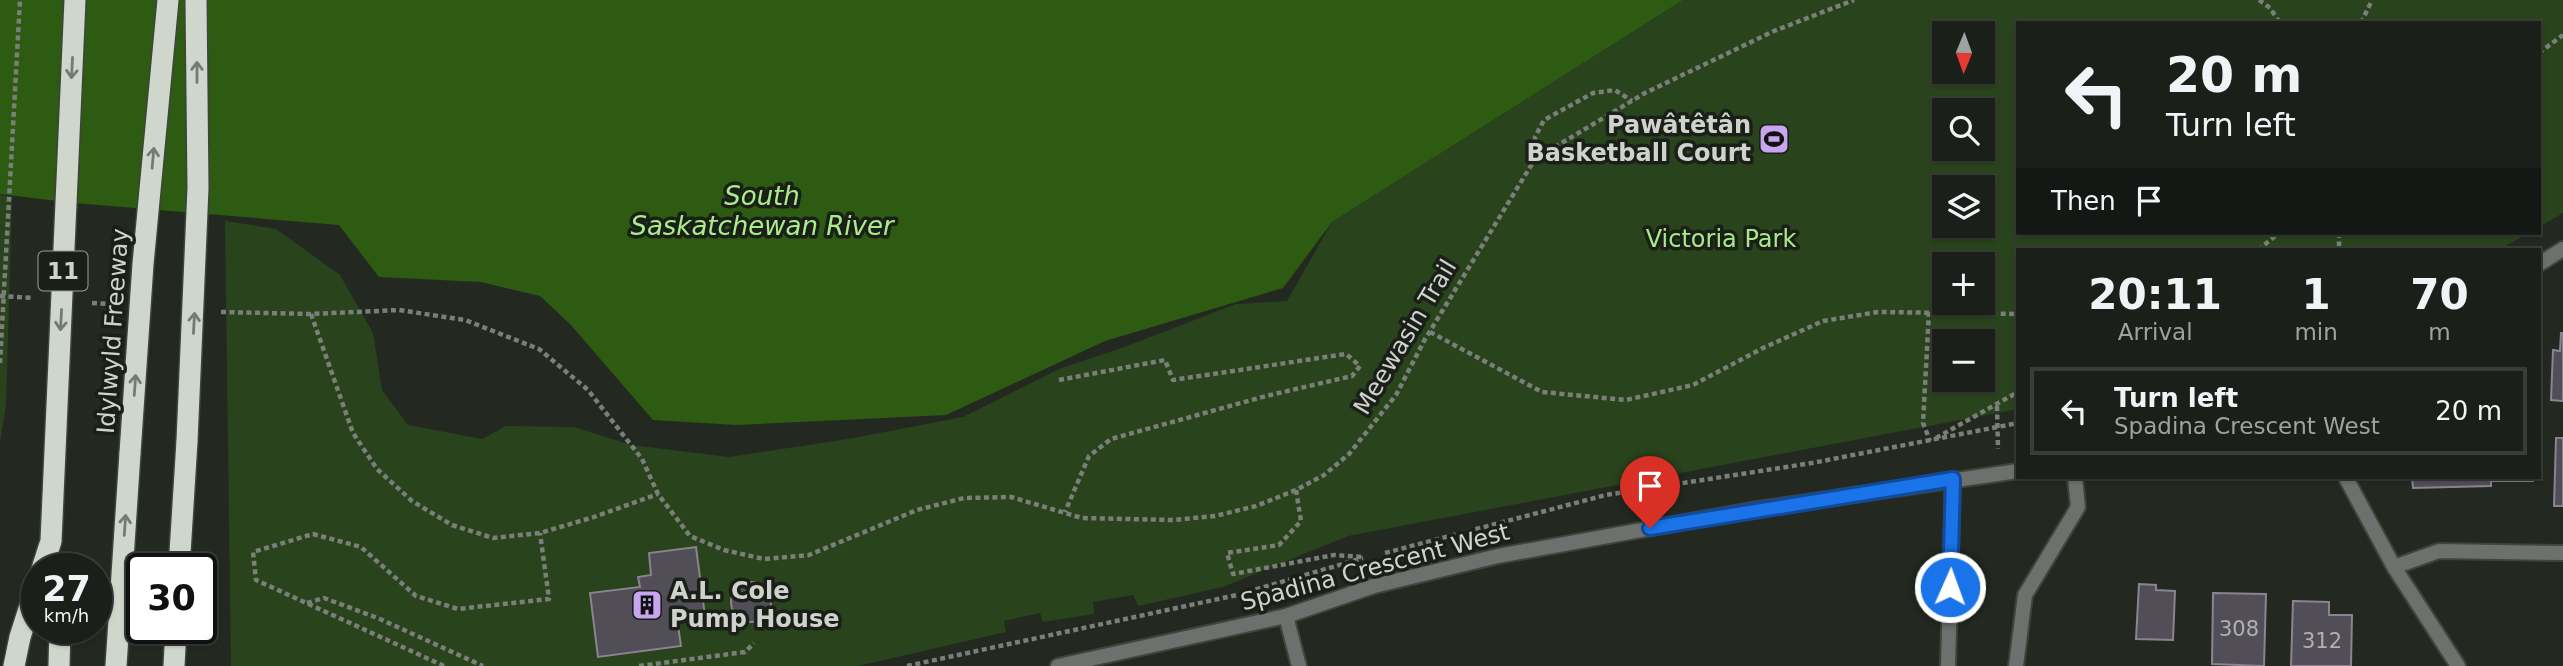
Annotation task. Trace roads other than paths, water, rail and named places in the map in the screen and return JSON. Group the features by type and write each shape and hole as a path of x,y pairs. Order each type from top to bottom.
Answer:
{"highway":[{"name":"Idylwyld Freeway","path":"52,553 75,0"},
{"name":"Idylwyld Freeway","path":"116,666 144,264 168,0"},
{"path":"181,553 198,188 196,0"},
{"path":"47,553 51,541"},
{"path":"14,666 21,634"},
{"path":"59,666 60,644"},
{"path":"174,666 175,644"}],"street":[{"path":"2541,263 2563,249"},
{"name":"Spadina Crescent West","path":"1058,666 1286,616 1374,586 1498,556 1751,510 2016,471"},
{"path":"1948,666 1953,479"},
{"path":"2016,666 2025,595 2078,507 2075,479"},
{"path":"2347,479 2393,567 2458,666"},
{"path":"2393,567 2439,551 2563,553"},
{"path":"1286,616 1299,666"}],"water":[{"name":"South Saskatchewan River","path":"0,0 1683,0 1332,222 1283,288 1105,341 946,415 737,425 653,420 570,324 540,296 481,282 379,277 339,225 74,203 0,194"}],"place":[{"name":"Pawâtêtân Basketball Court","path":"1774,139"},
{"name":"A.L. Cole Pump House","path":"647,605"}],"park label":[{"name":"Victoria Park","path":"1721,239"}]}
